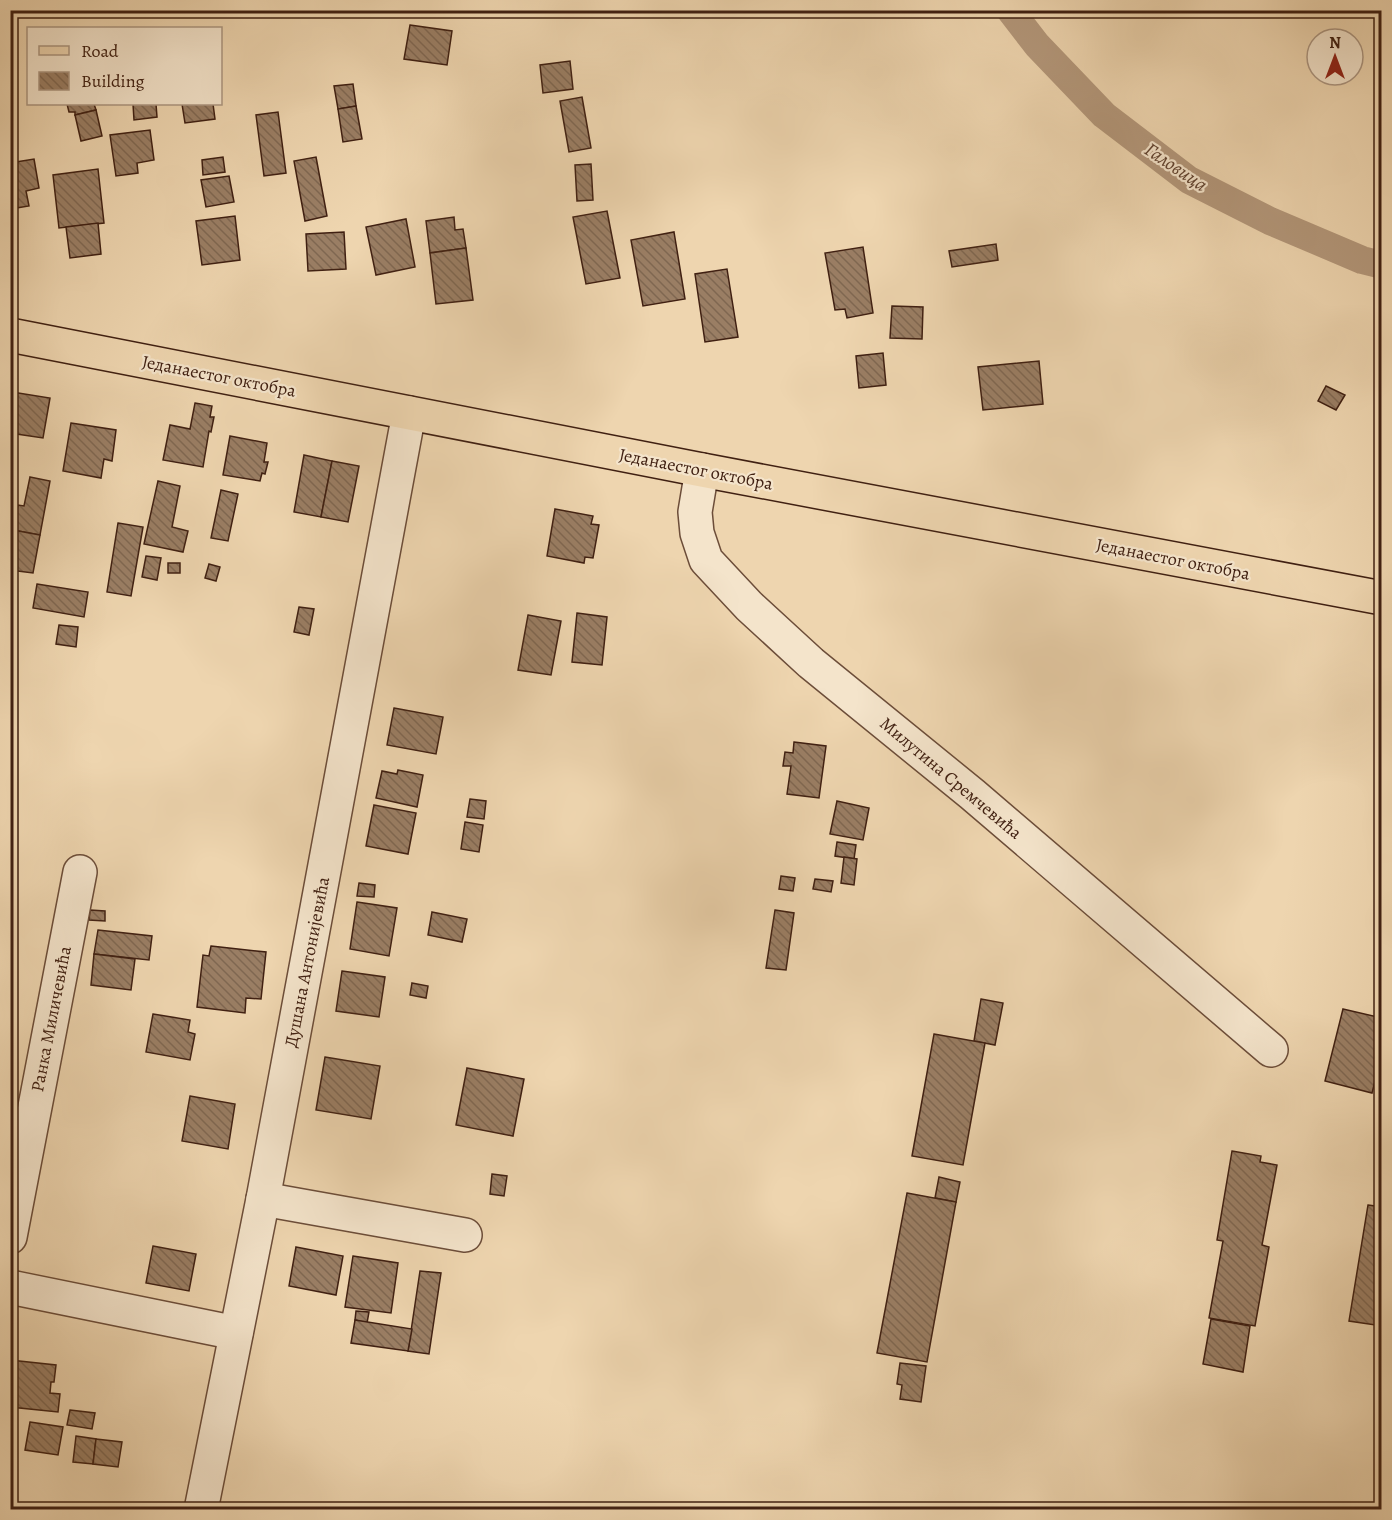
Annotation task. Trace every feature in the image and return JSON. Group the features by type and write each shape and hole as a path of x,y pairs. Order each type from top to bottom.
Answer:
{"main road":[{"name":"Једанаестог октобра","path":"10,335 702,470 1382,598"}],"street":[{"name":"Душана Антонијевића","path":"201,1509 263,1199 409,413"},
{"name":"Милутина Сремчевића","path":"702,470 695,513 697,533 706,560 749,606 811,663 972,794 1271,1050"},
{"name":"Ранка Миличевића","path":"10,1238 21,1123 80,872"},
{"path":"263,1199 465,1235"},
{"path":"10,1287 236,1333"}],"building":[{"path":"410,25 452,31 447,65 404,59"},
{"path":"570,61 573,89 543,93 540,65"},
{"path":"353,84 356,106 338,109 334,86"},
{"path":"582,97 591,148 569,152 560,101"},
{"path":"67,105 94,105 96,110 75,115 75,112 69,112"},
{"path":"133,105 156,105 157,117 134,120"},
{"path":"182,105 213,105 215,119 185,123"},
{"path":"356,106 362,139 343,142 338,109"},
{"path":"96,110 102,136 81,141 75,115"},
{"path":"278,112 286,173 264,176 256,115"},
{"path":"150,130 154,160 137,163 138,173 116,176 110,135"},
{"path":"223,157 225,172 203,175 202,160"},
{"path":"316,157 327,216 305,221 294,161"},
{"path":"34,159 39,188 26,191 29,206 10,209 10,163"},
{"path":"591,164 593,200 577,201 575,165"},
{"path":"98,169 104,223 59,228 53,175"},
{"path":"229,176 234,202 206,207 201,180"},
{"path":"607,211 620,278 586,284 573,217"},
{"path":"235,216 240,260 202,265 196,221"},
{"path":"454,217 455,230 463,229 466,248 430,253 426,221"},
{"path":"406,219 415,267 376,275 366,227"},
{"path":"98,223 101,254 70,258 66,227"},
{"path":"344,232 346,269 308,271 306,234"},
{"path":"674,232 685,299 643,306 631,240"},
{"path":"996,244 998,260 952,267 949,251"},
{"path":"863,247 873,313 847,318 845,309 835,310 825,253"},
{"path":"466,248 473,300 436,304 430,253"},
{"path":"727,269 738,337 705,342 695,274"},
{"path":"892,306 923,307 922,339 890,338"},
{"path":"883,353 886,385 859,388 856,356"},
{"path":"1039,361 1043,404 983,410 978,367"},
{"path":"1326,386 1345,395 1336,410 1318,401"},
{"path":"12,392 50,398 43,438 10,433"},
{"path":"195,403 212,406 210,417 214,417 211,432 209,431 203,467 163,460 170,425 190,429"},
{"path":"71,423 116,430 112,461 104,459 101,478 63,471"},
{"path":"230,436 267,443 264,462 268,462 265,474 262,473 260,481 223,475"},
{"path":"304,455 332,461 321,517 294,512"},
{"path":"332,461 359,466 348,522 321,517"},
{"path":"30,477 50,481 40,535 13,530 18,505 24,506"},
{"path":"158,481 180,486 172,527 188,531 183,552 144,544"},
{"path":"221,490 238,494 228,541 211,538"},
{"path":"555,509 593,516 591,524 599,525 593,558 585,557 584,563 547,556"},
{"path":"118,523 143,527 131,596 107,592"},
{"path":"13,530 40,535 33,573 10,570 10,544"},
{"path":"146,556 161,558 157,580 142,577"},
{"path":"168,563 180,563 180,573 168,573"},
{"path":"209,564 220,567 216,581 205,578"},
{"path":"37,584 88,592 84,617 33,608"},
{"path":"299,607 314,609 309,635 294,632"},
{"path":"577,613 607,617 602,665 572,662"},
{"path":"528,615 561,621 551,675 518,670"},
{"path":"59,625 78,627 76,647 56,644"},
{"path":"394,708 443,717 436,754 387,745"},
{"path":"794,742 826,746 819,798 787,794 791,766 783,766 785,752 793,753"},
{"path":"398,770 423,775 417,807 376,798 382,771 397,774"},
{"path":"470,799 486,801 484,819 467,817"},
{"path":"837,801 869,808 863,840 830,834"},
{"path":"374,805 416,813 408,854 366,846"},
{"path":"465,822 483,825 479,852 461,849"},
{"path":"837,842 856,845 854,859 835,856"},
{"path":"844,857 857,859 854,885 841,883"},
{"path":"781,876 795,878 793,891 779,889"},
{"path":"815,879 833,881 831,892 813,889"},
{"path":"359,883 375,885 374,897 357,896"},
{"path":"357,902 397,908 389,956 350,949"},
{"path":"90,910 105,911 105,921 89,920"},
{"path":"775,910 794,913 786,970 766,968"},
{"path":"432,912 467,919 462,942 428,935"},
{"path":"98,930 152,936 149,960 94,954"},
{"path":"211,946 266,952 261,999 246,998 245,1013 197,1007 203,955 209,956"},
{"path":"94,954 135,959 131,990 91,985"},
{"path":"342,971 385,977 379,1017 336,1011"},
{"path":"412,983 428,986 426,998 410,995"},
{"path":"981,999 1003,1003 995,1045 974,1041"},
{"path":"1343,1009 1382,1018 1382,1054 1372,1093 1325,1081"},
{"path":"153,1014 190,1020 188,1032 195,1034 190,1060 146,1052"},
{"path":"934,1034 985,1043 963,1165 912,1156"},
{"path":"325,1057 380,1066 371,1119 316,1110"},
{"path":"467,1068 524,1079 513,1136 456,1125"},
{"path":"190,1096 235,1104 228,1149 182,1141"},
{"path":"1232,1151 1261,1156 1260,1162 1277,1165 1262,1245 1269,1247 1255,1326 1209,1318 1223,1241 1217,1240"},
{"path":"492,1174 507,1176 504,1196 490,1194"},
{"path":"939,1177 960,1182 956,1202 935,1198"},
{"path":"907,1193 956,1202 927,1362 877,1353"},
{"path":"1368,1205 1382,1207 1382,1326 1349,1321"},
{"path":"153,1246 196,1254 189,1291 146,1283"},
{"path":"296,1247 343,1256 336,1295 289,1286"},
{"path":"353,1256 398,1263 391,1313 345,1307"},
{"path":"420,1271 441,1273 429,1354 408,1351"},
{"path":"356,1311 369,1312 367,1323 355,1320"},
{"path":"1211,1319 1250,1326 1243,1372 1203,1364"},
{"path":"355,1320 412,1329 408,1351 351,1343"},
{"path":"10,1360 56,1365 50,1393 60,1394 58,1412 10,1407"},
{"path":"900,1363 926,1366 921,1402 900,1399 902,1385 897,1384"},
{"path":"70,1410 95,1413 92,1429 67,1425"},
{"path":"30,1422 63,1427 58,1455 25,1450"},
{"path":"76,1436 96,1439 93,1464 73,1462"},
{"path":"96,1439 122,1442 118,1467 93,1464"},
{"path":"107,1503 139,1510 106,1510"}],"waterway":[{"name":"Галовица","path":"1010,10 1037,45 1104,115 1189,180 1270,221 1362,260 1382,265"}]}
